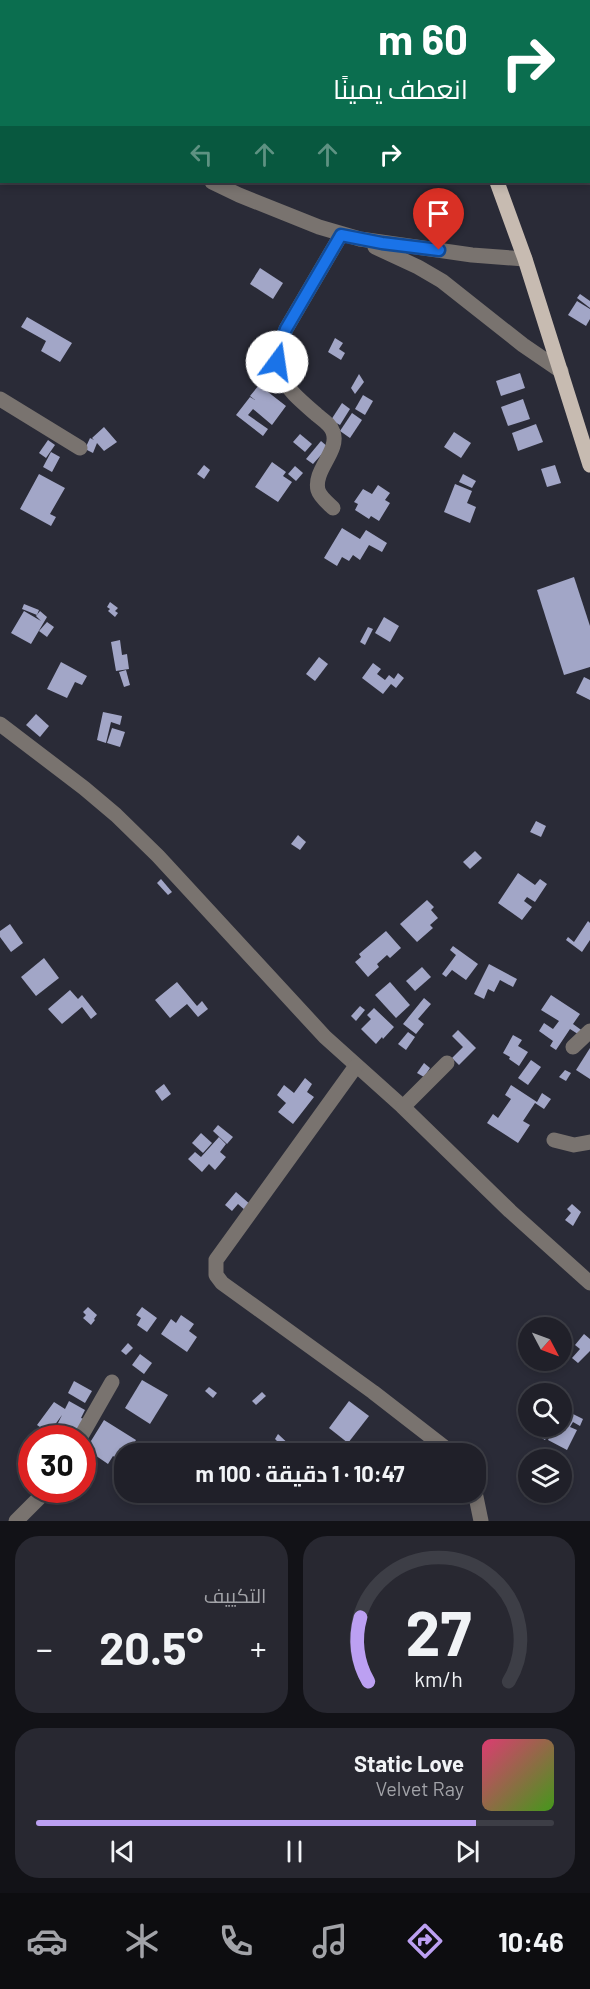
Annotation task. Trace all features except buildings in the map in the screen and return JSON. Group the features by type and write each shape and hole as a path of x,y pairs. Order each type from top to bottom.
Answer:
{"main road":[{"path":"497,183 525,259 590,465"}],"street":[{"path":"214,183 341,235 472,255 525,259"},
{"path":"333,508 319,493 318,487 319,477 333,444 334,433 285,382 277,362 286,329 341,235"},
{"path":"360,239 442,281 523,345 561,371"},
{"path":"0,399 80,448"},
{"path":"0,724 116,815 158,856 325,1037 510,1211 590,1282"},
{"path":"573,1047 590,1032"},
{"path":"402,1107 447,1063"},
{"path":"356,1065 216,1260 216,1275 222,1283 374,1392 439,1443"},
{"path":"554,1140 574,1146 590,1142"},
{"path":"87,1425 112,1382"},
{"path":"16,1521 34,1503"},
{"path":"477,1503 481,1521"}],"route":[{"path":"277,362 280,345 295,311 341,235 406,247 439,250"}]}
